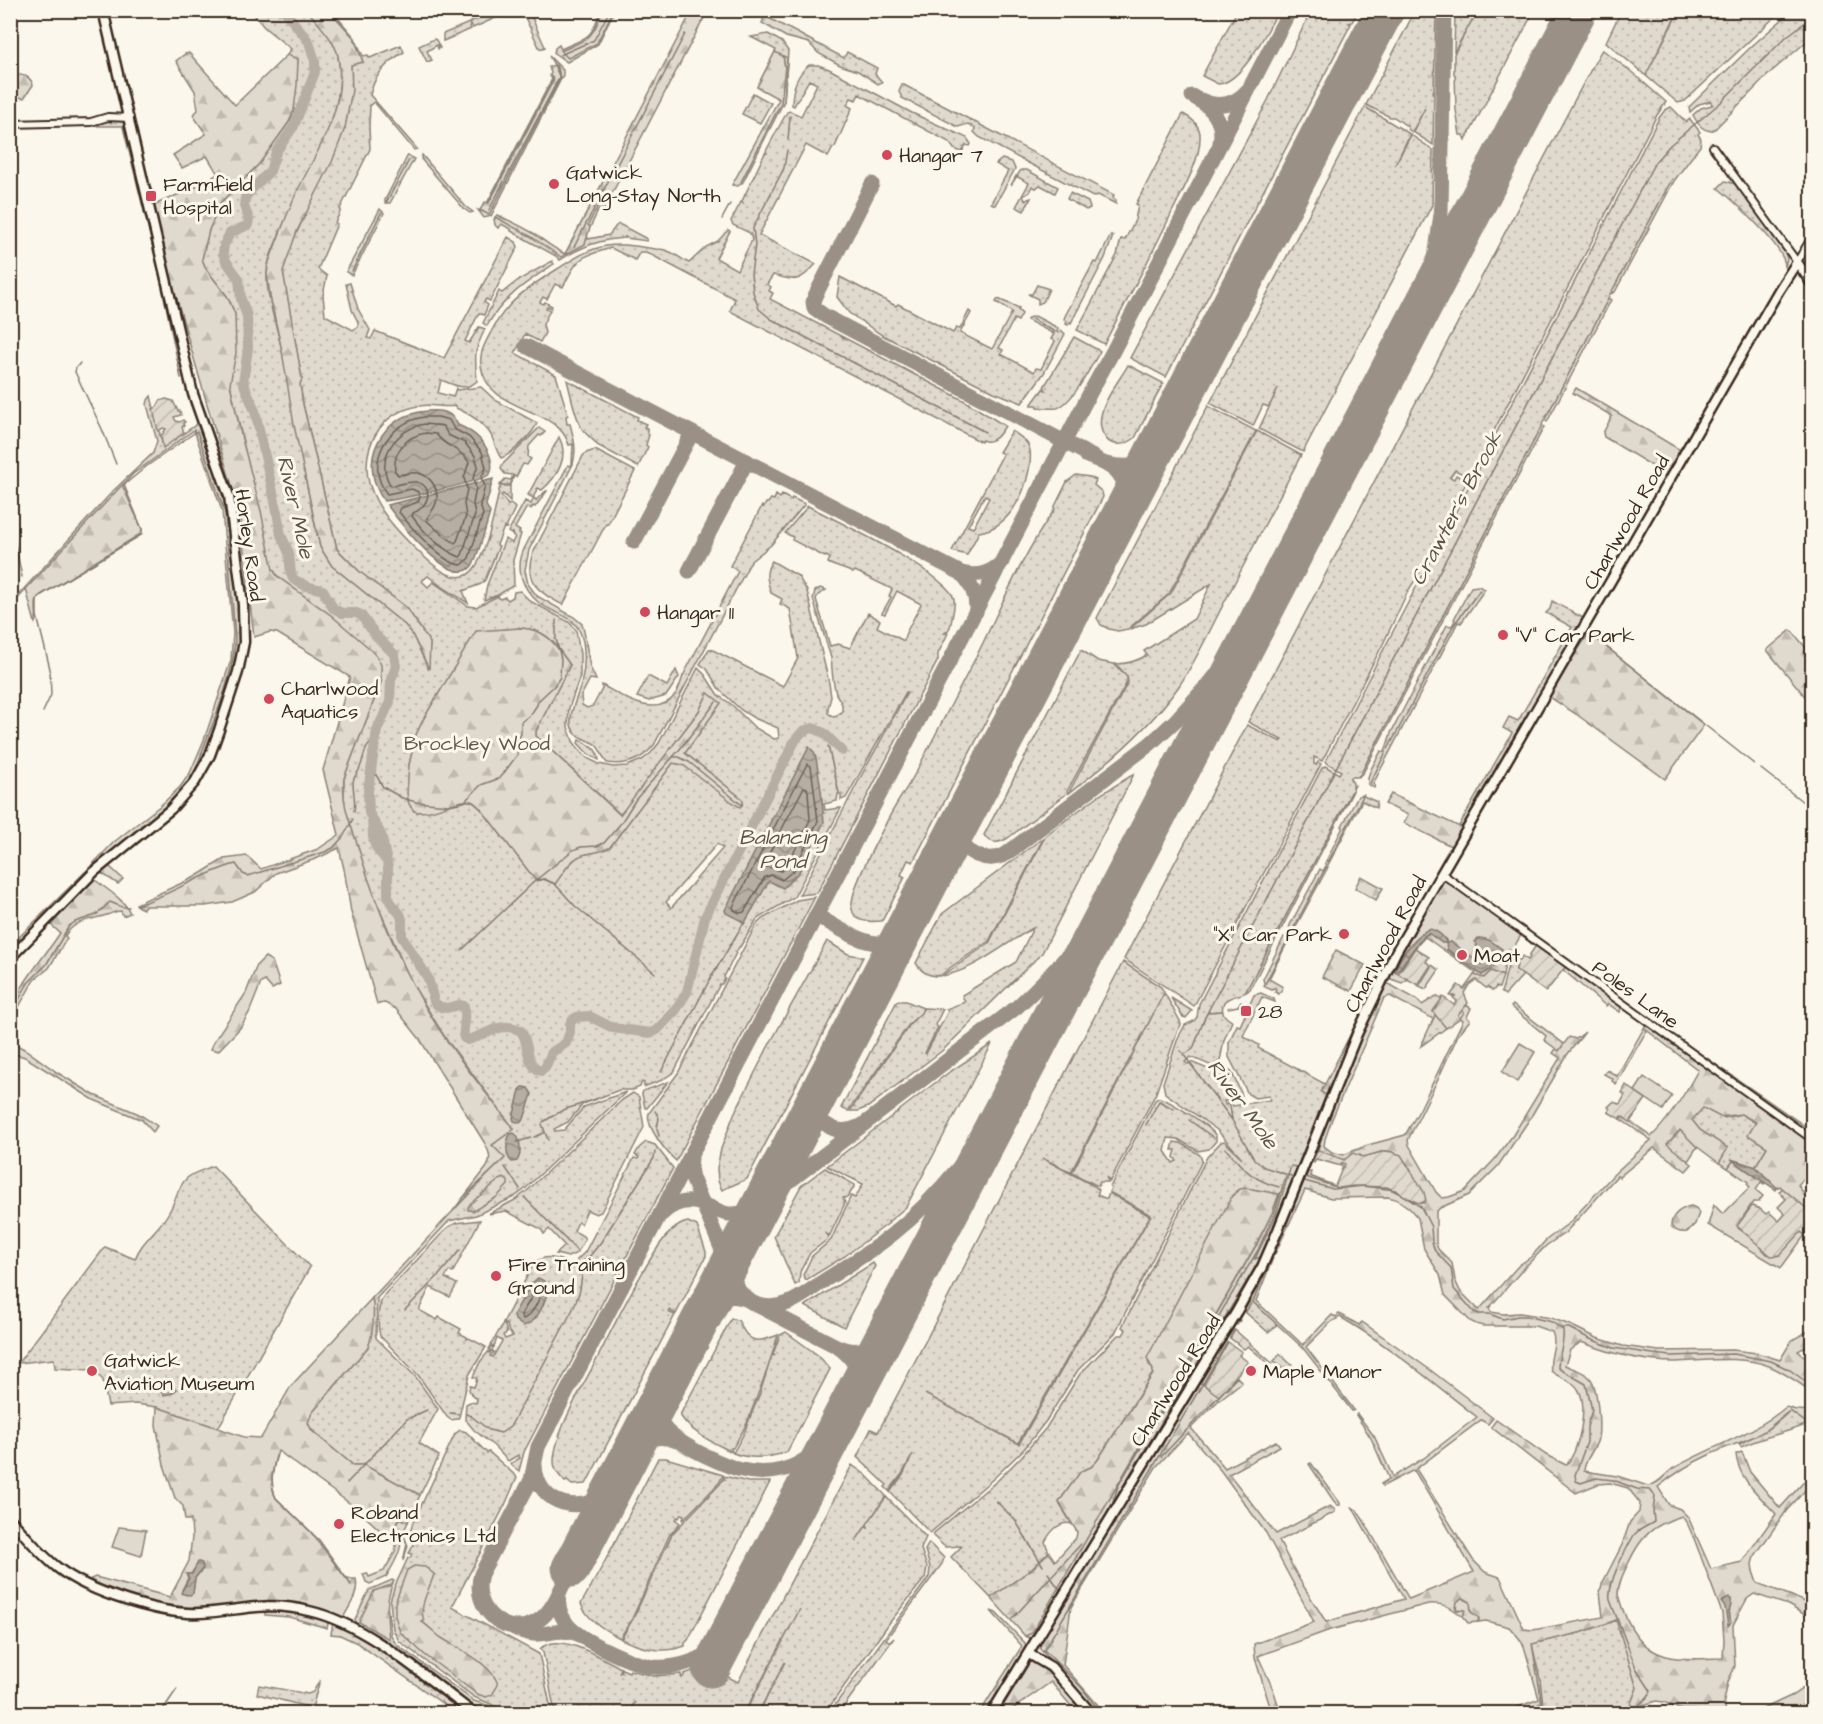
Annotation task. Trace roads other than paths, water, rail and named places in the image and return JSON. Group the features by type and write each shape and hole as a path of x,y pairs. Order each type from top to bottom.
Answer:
{"street":[{"name":"Horley Road","path":"10,957 94,872 171,809 195,782 210,755 226,712 244,642 243,605 229,496 191,384 103,10"},
{"path":"10,124 91,122 108,117 130,118"},
{"path":"1713,147 1812,284"},
{"path":"1797,262 1812,237"},
{"name":"Charlwood Road","path":"992,1713 1248,1292 1268,1253 1382,978 1421,906 1797,262"},
{"name":"Poles Lane","path":"1441,873 1651,1026 1812,1139"},
{"path":"10,1519 45,1556 66,1574 89,1585 146,1605 172,1612 190,1613 280,1606 308,1610 332,1618 370,1637 474,1713"},
{"path":"1029,1654 1051,1666 1092,1713"}],"water":[{"path":"442,411 450,414 458,425 472,432 479,439 490,457 492,465 490,474 458,485 384,501 376,486 372,470 373,456 378,442 386,430 397,421 411,414"},
{"path":"493,479 486,505 490,513 479,550 471,567 462,571 451,569 425,550 387,505"},
{"name":"Balancing Pond","path":"809,747 816,758 824,822 799,872 783,888 769,881 744,924 726,913 725,910"},
{"path":"1428,929 1439,933 1446,943 1442,943 1428,933 1395,972 1408,948"},
{"path":"1478,938 1488,940 1502,949 1493,967 1482,975 1447,950 1446,943 1451,942 1482,964 1482,958 1475,942"},
{"path":"523,1087 528,1088 532,1094 524,1119 520,1123 514,1121 513,1118 520,1090"},
{"path":"514,1133 518,1138 520,1150 517,1161 512,1162 507,1153 507,1145 510,1134"},
{"path":"1731,1159 1756,1167 1777,1188 1776,1190"},
{"path":"538,1278 544,1281 548,1291 536,1317 532,1322 523,1326 515,1320 514,1314 531,1284"},
{"path":"162,1383 174,1386 176,1390 164,1395 160,1389"},
{"path":"198,1562 202,1563 203,1568 195,1578 193,1593 190,1595 181,1593 189,1578 186,1574 192,1574"},
{"path":"1731,1599 1729,1619 1731,1622 1728,1626 1725,1607 1721,1602"}],"waterway":[{"name":"River Mole","path":"284,10 309,42 315,61 315,72 294,126 276,152 270,171 245,198 244,206 249,219 248,225 230,233 223,253 239,279 241,299 247,316 248,349 243,382 255,411 281,535 289,553 293,579 306,586 323,590 333,608 342,613 361,615 376,636 394,654 396,666 391,680 390,702 377,730 368,791 369,813 381,834 388,867 388,896 402,919 402,937 428,978 436,1004 447,1008 464,1006 464,1038 468,1040 500,1028 507,1027 521,1031 532,1063 541,1071 545,1068 552,1052 566,1043 570,1024 577,1017 589,1016 613,1028 651,1033 657,1030 676,1010 687,992 705,917 796,739 803,731 813,728 824,733 842,751"},
{"path":"560,55 594,40 610,10"},
{"name":"Crawter's Brook","path":"1184,1055 1193,1049 1205,1017 1655,162 1670,145 1720,103 1786,37 1812,17"},
{"path":"574,247 685,34"},
{"path":"741,182 781,103 785,67 783,56"},
{"path":"489,210 559,78 556,65"},
{"path":"788,140 790,116"},
{"path":"123,127 158,267 181,378"},
{"path":"787,150 784,168 753,228 755,245 751,274 753,292 759,309 771,319 985,432"},
{"path":"386,203 409,160"},
{"path":"1611,293 1672,179"},
{"path":"722,219 730,204"},
{"path":"352,271 381,213"},
{"path":"1545,419 1608,299"},
{"path":"1032,319 1055,332"},
{"path":"80,363 75,372 116,464"},
{"path":"1359,777 1541,427"},
{"path":"43,712 51,695 50,669 37,616 37,600 41,595 141,535 142,529 124,485 197,431 225,513 235,637 234,650 224,691 195,771 187,784 165,806"},
{"path":"10,520 22,577"},
{"path":"1388,749 1453,626 1480,590"},
{"path":"372,768 383,787 402,798 416,802 449,805 464,802 481,785 500,778 518,754 515,746 521,734 521,722 531,714 538,701 560,677 561,659 556,639 556,620"},
{"path":"1589,633 1754,764"},
{"path":"462,950 536,880 573,850 604,843 621,823 636,799 680,749 716,702"},
{"path":"354,811 354,779 366,749 377,738"},
{"path":"828,746 839,793"},
{"path":"1370,783 1385,754"},
{"path":"673,757 689,762 742,805"},
{"path":"1761,769 1812,809"},
{"path":"1246,991 1355,785"},
{"path":"1328,862 1364,794"},
{"path":"137,905 236,864 243,874 248,876 325,852 333,848 343,837 353,819"},
{"path":"372,820 375,845 386,859"},
{"path":"1290,935 1326,867"},
{"path":"537,880 544,879 555,884 575,906 655,973"},
{"path":"10,1016 28,983 46,965 69,926 96,915 110,902 129,907"},
{"path":"661,1072 709,981 743,924"},
{"path":"1264,986 1287,941"},
{"path":"1228,1008 1238,1006 1241,1001"},
{"path":"1208,1012 1222,1011"},
{"name":"River Mole","path":"1181,1051 1232,1120 1254,1159 1264,1167 1297,1178"},
{"path":"1226,1080 1232,1119"},
{"path":"543,1122 563,1110 597,1099"},
{"path":"1146,1125 1159,1101 1174,1109"},
{"path":"655,1111 659,1118 657,1128 659,1136"},
{"path":"1189,1120 1214,1138"},
{"path":"542,1124 548,1140"},
{"path":"534,1137 544,1133"},
{"path":"517,1142 531,1138"},
{"path":"1225,1148 1255,1177 1279,1187"},
{"path":"585,1262 601,1242 654,1158 655,1152"},
{"path":"505,1167 520,1189"},
{"path":"1113,1502 1118,1486 1258,1250 1274,1214 1286,1176"},
{"name":"River Mole","path":"1301,1180 1333,1189 1364,1186 1395,1190 1421,1207 1431,1227 1435,1251 1451,1268 1454,1289 1474,1312 1503,1319 1526,1316 1552,1322 1563,1330 1558,1368 1586,1384 1592,1410 1587,1427 1587,1442 1575,1475 1576,1481 1581,1483 1596,1478 1613,1480 1637,1489 1650,1490 1655,1496 1654,1522 1634,1535 1618,1567 1610,1593 1610,1600 1636,1668 1651,1691 1638,1707 1636,1714"},
{"path":"524,1197 578,1252"},
{"path":"405,1310 460,1250"},
{"path":"466,1414 489,1430 501,1433 510,1427 574,1307 580,1290 584,1260"},
{"path":"1048,1573 1060,1590 1259,1261"},
{"path":"1245,1313 1252,1302"},
{"path":"1237,1325 1240,1320"},
{"path":"1562,1328 1569,1328 1614,1348 1671,1356 1734,1354 1771,1361 1790,1370 1812,1386"},
{"path":"1230,1338 1234,1330"},
{"path":"1044,1650 1227,1343"},
{"path":"1161,1457 1237,1377"},
{"path":"347,1483 407,1419 427,1410"},
{"path":"450,1413 458,1414"},
{"path":"276,1456 272,1482 276,1498 319,1540 351,1585"},
{"path":"996,1501 1015,1520 1043,1566"},
{"path":"1012,1619 1081,1544"},
{"path":"1033,1635 1060,1590"},
{"path":"1043,1652 1044,1650 1081,1687 1102,1714"},
{"path":"160,1714 177,1689"}],"place":[{"name":"Hangar 7","path":"887,155"},
{"name":"Gatwick Long-Stay North","path":"554,184"},
{"name":"Farmfield Hospital","path":"151,196"},
{"name":"Hangar 11","path":"645,612"},
{"name":"\"V\" Car Park","path":"1503,635"},
{"name":"Charlwood Aquatics","path":"269,699"},
{"name":"\"X\" Car Park","path":"1344,934"},
{"name":"Moat","path":"1462,955"},
{"name":"28","path":"1246,1011"},
{"name":"Fire Training Ground","path":"496,1276"},
{"name":"Gatwick Aviation Museum","path":"92,1371"},
{"name":"Maple Manor","path":"1251,1371"},
{"name":"Roband Electronics Ltd","path":"339,1524"}],"park label":[{"name":"Brockley Wood","path":"477,743"}]}
